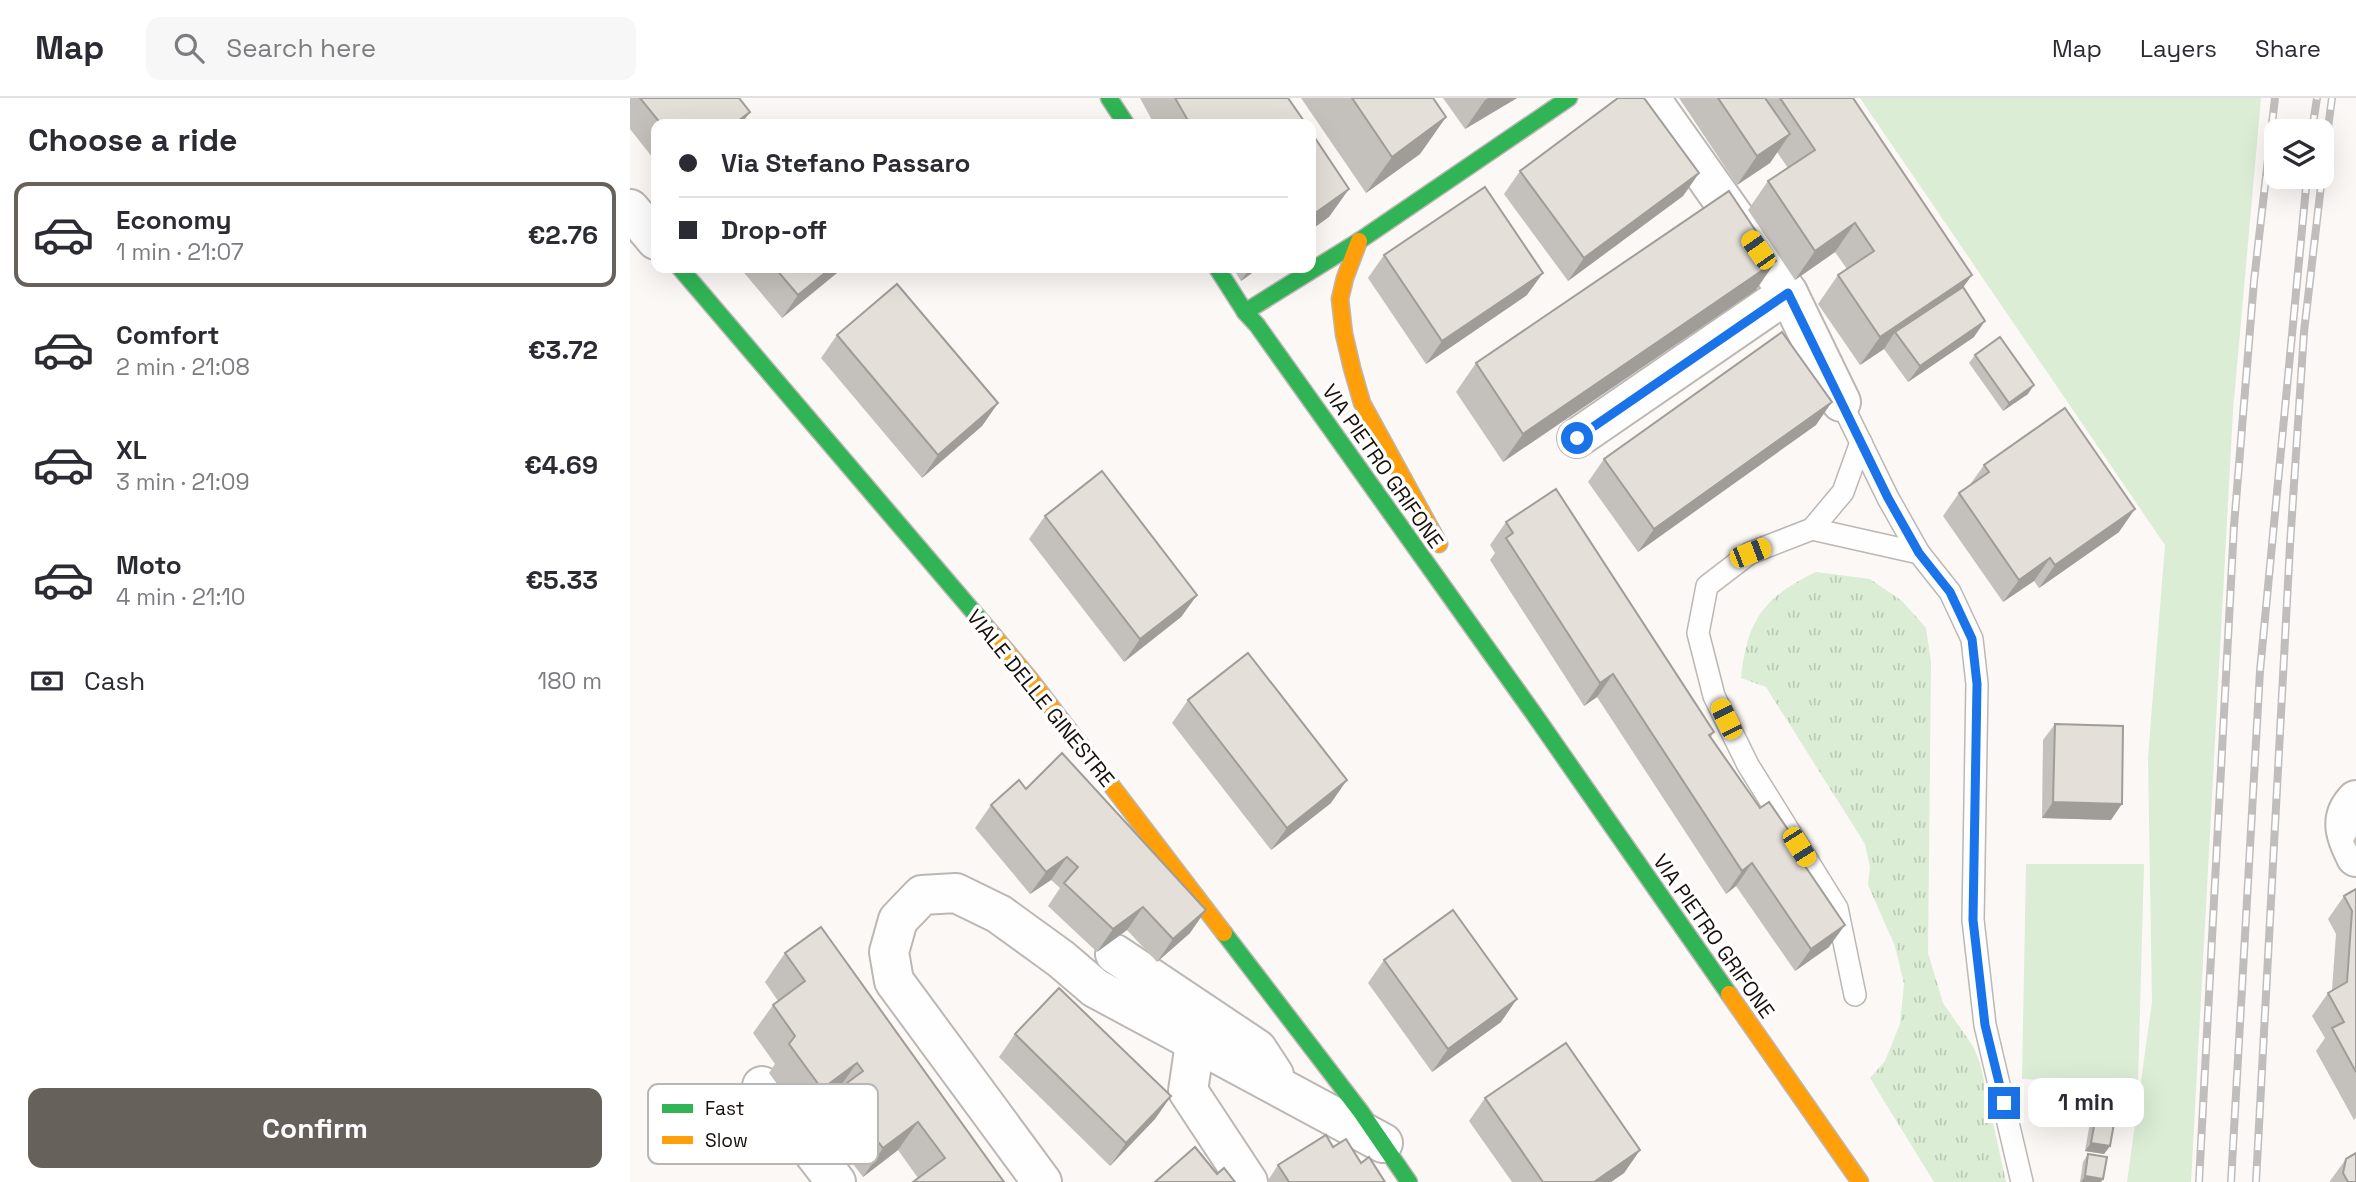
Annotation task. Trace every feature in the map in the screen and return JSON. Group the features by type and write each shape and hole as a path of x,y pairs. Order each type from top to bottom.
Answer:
{"street":[{"path":"1109,98 1123,119"},
{"path":"1316,268 1569,98"},
{"path":"1650,98 1788,293 1841,402"},
{"path":"630,209 651,234"},
{"name":"VIA PIETRO GRIFONE","path":"1359,241 1340,299 1352,368 1362,403 1448,561"},
{"name":"VIALE DELLE GINESTRE","path":"684,273 1030,679 1361,1112 1409,1182"},
{"name":"VIA PIETRO GRIFONE","path":"1220,273 1245,312 1257,325 1534,714 1860,1182"},
{"path":"1245,312 1308,273"},
{"path":"1577,438 1788,293"},
{"name":"VIA PIETRO GRIFONE","path":"1462,584 1534,714"},
{"name":"VIALE DELLE GINESTRE","path":"1042,1182 894,981 889,952 898,920 922,895 956,893 999,914 1061,958 1095,988 1383,1143"},
{"path":"1115,954 1257,1048 1284,1091"},
{"path":"1195,1043 1188,1091 1248,1182"},
{"path":"822,1164 836,1182"}],"lane":[{"path":"1841,402 1888,498 1919,553 1950,592 1972,639 1977,684 1973,920 1985,1025 2022,1182"},
{"path":"1855,996 1837,908 1748,765 1714,696 1698,633 1707,586 1750,553 1812,529 1843,492 1861,442"},
{"path":"1812,529 1919,553"}],"green space":[{"path":"1860,98 2261,98 2233,411 2191,1182 2127,1182 2152,1002 2148,757 2165,545"},
{"path":"1816,572 1870,579 1902,601 1926,628 1931,662 1928,953 1943,1003 1973,1046 1980,1063 2006,1182 1934,1182 1870,1078 1885,1061 1900,1024 1904,984 1895,946 1868,885 1870,867 1865,844 1766,687 1741,678 1748,640 1761,613 1783,591"},
{"path":"2026,864 2144,864 2138,1084 2022,1079"}],"building":[{"path":"640,98 739,98 750,112 741,119 657,119"},
{"path":"1175,98 1288,98 1303,119 1187,119"},
{"path":"1352,98 1433,98 1446,117 1392,157"},
{"path":"1618,98 1644,98 1699,173 1584,258 1520,171"},
{"path":"1718,98 1765,98 1790,134 1757,156"},
{"path":"1780,98 1853,98 1972,275 1880,337 1838,275 1874,251 1855,223 1815,251 1768,181 1815,150"},
{"path":"1316,140 1349,189 1316,212"},
{"path":"1485,187 1543,273 1442,341 1384,255"},
{"path":"1729,191 1776,261 1523,434 1476,363"},
{"path":"779,273 825,273 798,295"},
{"path":"897,284 998,403 938,455 837,335"},
{"path":"1963,287 1985,321 1920,366 1895,332"},
{"path":"1782,332 1832,402 1654,529 1604,459"},
{"path":"2000,337 2034,385 2009,403 1975,355"},
{"path":"2065,408 2135,509 2055,565 2050,558 2019,580 1959,493 1989,472 1984,465"},
{"path":"1102,471 1197,595 1140,639 1045,516"},
{"path":"1556,489 1714,732 1709,735 1760,808 1769,802 1791,834 1786,838 1845,925 1811,949 1752,863 1742,871 1613,674 1600,683 1506,538 1513,533 1506,522"},
{"path":"1248,653 1347,780 1287,828 1188,700"},
{"path":"2055,724 2123,726 2122,804 2053,802"},
{"path":"1062,753 1206,910 1173,939 1143,907 1113,929 1064,883 1078,867 1067,857 1046,872 991,805 1019,780 1026,789"},
{"path":"2356,889 2356,1072 2332,1028 2344,1022 2328,993 2347,982 2352,911 2344,896"},
{"path":"1453,910 1517,999 1448,1049 1384,960"},
{"path":"821,927 1004,1182 913,1182 945,1158 918,1122 883,1148 878,1142 878,1084 845,1084 863,1071 857,1063 829,1084 818,1084 789,1044 795,1036 773,1005 805,981 785,953"},
{"path":"1059,988 1171,1096 1126,1143 1015,1034"},
{"path":"1566,1043 1640,1150 1594,1182 1543,1182 1485,1098"},
{"path":"2100,1092 2119,1095 2110,1146 2091,1143"},
{"path":"1326,1135 1333,1147 1346,1139 1361,1163 1369,1157 1385,1182 1289,1182 1278,1165"},
{"path":"1195,1147 1217,1174 1224,1168 1235,1182 1155,1182"},
{"path":"2356,1153 2356,1182 2348,1182 2343,1173 2346,1159"},
{"path":"2088,1154 2107,1157 2103,1179 2085,1176"}],"railway":[{"path":"2199,1182 2234,526 2254,281 2275,98"},
{"path":"2314,119 2317,98"},
{"path":"2329,119 2332,98"},
{"path":"2231,1182 2260,671 2306,189"},
{"path":"2256,1182 2290,545 2304,332 2321,189"}],"traffic: fast":[{"path":"1109,98 1123,119"},
{"path":"1316,268 1569,98"},
{"path":"684,273 994,636"},
{"path":"1220,273 1245,312 1257,325 1534,714 1729,994"},
{"path":"1245,312 1308,273"},
{"path":"1224,933 1361,1112 1409,1182"}],"traffic: slow":[{"path":"1359,241 1340,299 1352,368 1362,403 1439,544"},
{"path":"994,636 1030,679 1224,933"},
{"path":"1729,994 1860,1182"}],"route":[{"path":"1577,438 1788,293 1888,498 1919,553 1950,592 1972,639 1977,684 1973,920 1985,1025 2004,1103"}]}
